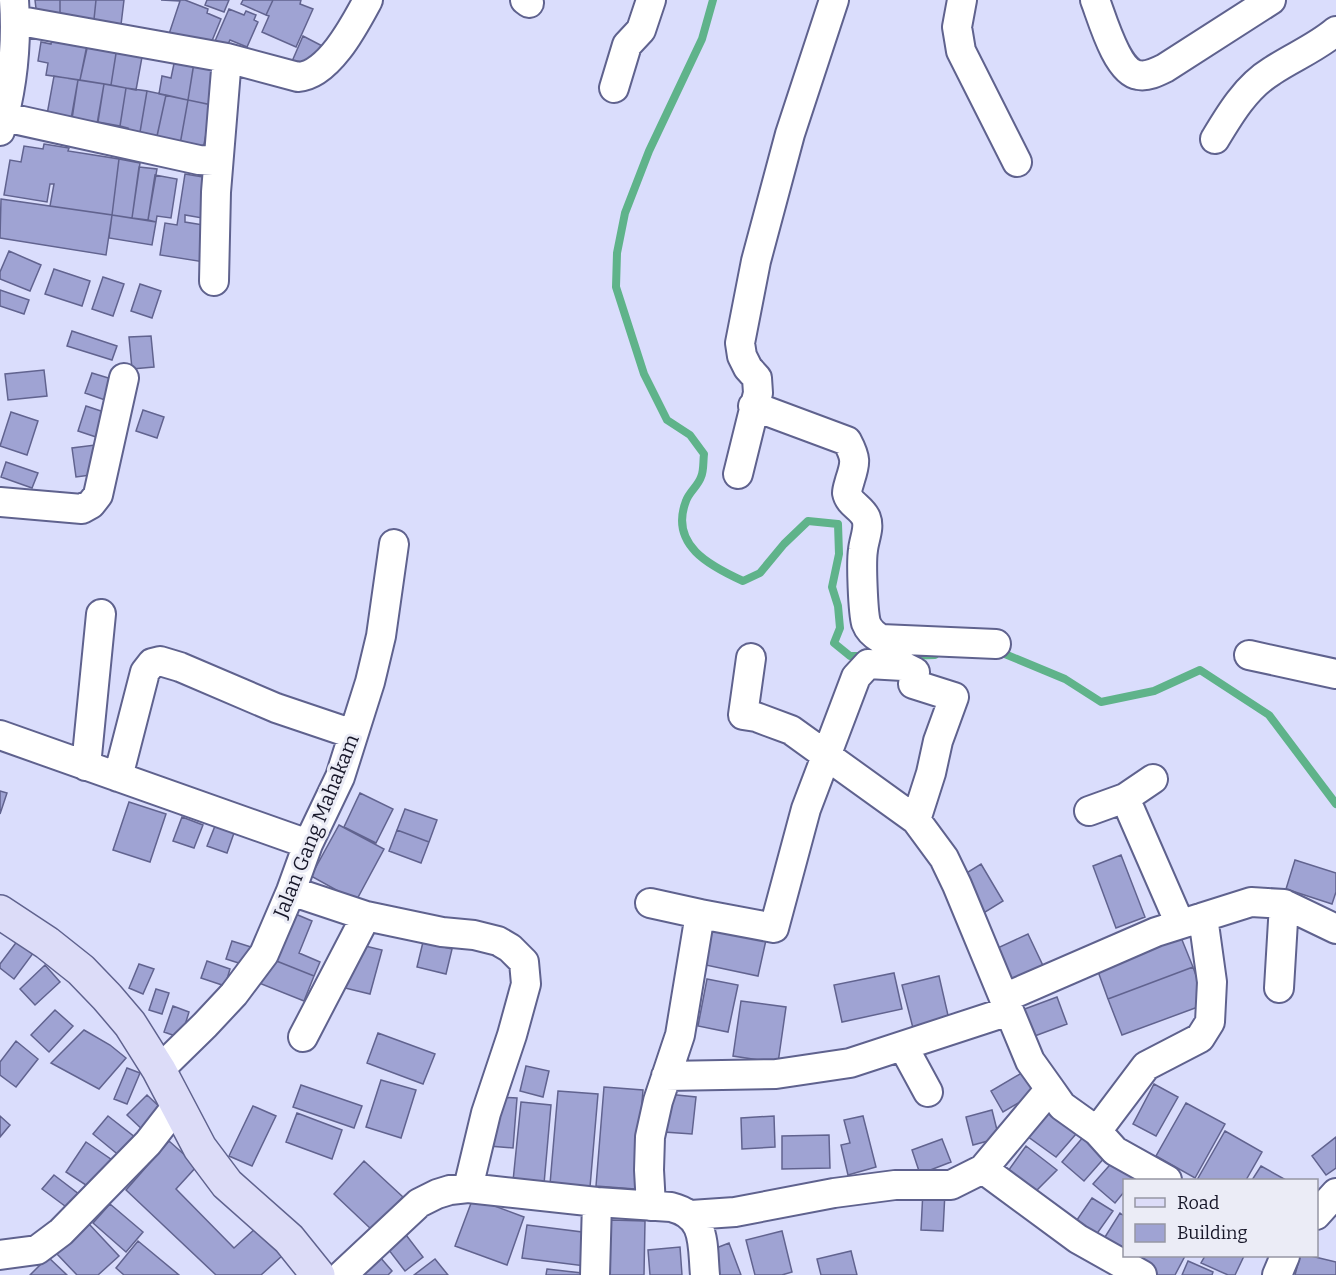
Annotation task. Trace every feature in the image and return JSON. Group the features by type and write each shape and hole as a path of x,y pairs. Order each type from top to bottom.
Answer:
{"main road":[{"path":"0,912 47,943 81,970 130,1024 159,1070 176,1107 200,1148 227,1184 289,1239 318,1275"}],"street":[{"path":"218,161 188,158 2,121 11,75 15,10 227,58 287,75 304,76 320,68 350,34 368,0"},
{"path":"614,88 627,45 640,30 651,0"},
{"path":"738,474 758,393 757,378 748,369 742,356 740,343 756,261 790,134 834,0"},
{"path":"962,0 957,27 961,51 1017,162"},
{"path":"1095,0 1113,48 1130,72 1138,76 1152,74 1165,68 1271,0"},
{"path":"1215,139 1235,106 1250,88 1270,71 1311,50 1336,31"},
{"path":"214,281 218,161 227,58"},
{"path":"0,502 82,509 92,504 98,495 124,378"},
{"path":"753,406 847,441 856,464 847,491 850,500 861,508 867,519 862,567 866,623 872,634 881,639 996,644"},
{"name":"Jalan Gang Mahakam","path":"159,1070 205,1026 234,994 264,954 308,844 340,777 370,682 378,647 394,544"},
{"path":"86,766 101,614"},
{"path":"1249,655 1336,674"},
{"path":"751,658 743,715 790,729 915,820 944,858 1030,1061 1062,1107 1096,1131 1115,1151 1165,1179"},
{"path":"118,777 145,672 152,663 160,662 180,667 276,708 353,734"},
{"path":"650,903 774,928 806,809 856,677 868,664 903,666 915,672 913,684 954,697 938,741 931,773 915,820"},
{"path":"0,735 308,844"},
{"path":"1089,811 1125,798 1153,779"},
{"path":"1096,1131 1146,1066 1200,1038 1210,1023 1212,982 1191,921 1125,798"},
{"path":"291,891 366,916 498,941 510,948 524,962 526,984 486,1113 468,1188"},
{"path":"666,1076 776,1074 850,1063 903,1046 1007,1005 1156,932 1251,902 1284,904 1336,929"},
{"path":"1279,988 1284,904"},
{"path":"651,1206 650,1137 658,1101 680,1035 700,914"},
{"path":"303,1037 366,916"},
{"path":"903,1046 928,1092"},
{"path":"342,1275 419,1203 437,1194 468,1188 597,1202 671,1207 691,1215 761,1208 834,1193 895,1185 951,1185 983,1169 1050,1089"},
{"path":"0,1255 37,1250 61,1232 148,1143 176,1107"},
{"path":"983,1169 1078,1239 1142,1275"},
{"path":"1318,1214 1336,1193"},
{"path":"595,1275 597,1202"},
{"path":"691,1215 700,1230 705,1275"},
{"path":"1277,1275 1285,1257"},
{"path":"0,1270 4,1275"}],"building":[{"path":"35,0 60,0 60,20 37,17"},
{"path":"60,0 96,0 93,29 60,20"},
{"path":"96,0 124,0 120,33 93,29"},
{"path":"161,0 185,0 208,9 207,13 221,19 209,48 169,34 180,1"},
{"path":"207,0 229,0 224,12 205,5"},
{"path":"243,0 273,0 266,15 241,4"},
{"path":"273,0 301,0 300,4 313,9 296,47 262,32"},
{"path":"229,9 244,15 246,11 256,15 254,20 258,22 247,47 230,40 227,46 215,41"},
{"path":"54,31 88,44 80,80 46,75 48,63 38,61 41,42 51,44"},
{"path":"89,35 118,41 111,85 80,80"},
{"path":"303,36 332,51 287,73"},
{"path":"118,41 144,46 136,90 111,85"},
{"path":"195,56 224,61 212,105 188,100"},
{"path":"175,59 194,63 188,100 159,94 162,76 171,78"},
{"path":"54,76 78,80 70,125 46,120"},
{"path":"78,80 104,84 96,130 72,119"},
{"path":"104,84 126,88 120,126 98,122"},
{"path":"126,88 147,91 139,138 127,136 128,128 120,126"},
{"path":"147,91 166,95 156,141 139,138"},
{"path":"166,95 188,100 179,150 155,145"},
{"path":"188,100 212,105 202,154 179,150"},
{"path":"44,144 69,148 68,151 119,159 112,215 50,206 54,184 50,184 47,202 4,195 10,160 21,162 24,146 43,149"},
{"path":"119,159 140,163 132,218 112,215"},
{"path":"139,167 157,169 148,220 132,218"},
{"path":"185,174 209,178 202,218 185,215 185,222 210,226 204,262 160,255 165,223 177,225"},
{"path":"155,175 177,179 171,218 157,216 156,222 148,220"},
{"path":"1,199 112,215 106,255 0,238"},
{"path":"112,215 156,222 152,245 109,238"},
{"path":"9,251 41,265 30,291 0,279 0,272"},
{"path":"54,269 90,281 82,306 45,294"},
{"path":"103,277 124,284 113,316 92,309"},
{"path":"140,284 161,291 152,318 131,311"},
{"path":"0,290 29,300 24,314 0,306"},
{"path":"72,331 117,346 112,360 67,346"},
{"path":"151,336 154,367 132,369 129,337"},
{"path":"44,370 47,396 8,400 5,374"},
{"path":"92,373 115,380 108,401 85,393"},
{"path":"86,406 107,413 99,438 78,431"},
{"path":"143,410 164,417 157,438 136,431"},
{"path":"11,412 38,421 27,455 0,446"},
{"path":"95,445 98,474 76,477 72,448"},
{"path":"6,462 38,473 32,488 1,477"},
{"path":"0,791 7,793 0,814"},
{"path":"360,793 393,809 376,843 344,827"},
{"path":"129,802 166,814 150,862 113,850"},
{"path":"405,809 437,820 429,842 397,830"},
{"path":"182,817 203,825 194,848 173,841"},
{"path":"339,825 384,849 356,901 311,876"},
{"path":"215,826 234,833 227,853 207,846"},
{"path":"397,830 429,842 421,863 389,851"},
{"path":"1121,855 1145,917 1116,928 1093,866"},
{"path":"1295,860 1336,873 1336,892 1332,904 1286,889"},
{"path":"981,864 1003,901 982,914 960,877"},
{"path":"286,910 312,921 299,953 320,962 314,976 264,956"},
{"path":"709,929 766,940 758,976 701,964"},
{"path":"1028,934 1046,972 1009,989 991,951"},
{"path":"1180,935 1193,967 1108,999 1096,966"},
{"path":"18,940 34,952 14,979 0,968 0,964"},
{"path":"232,941 251,947 245,965 226,959"},
{"path":"423,942 452,949 446,974 417,967"},
{"path":"357,944 382,950 370,994 345,988"},
{"path":"264,956 314,976 304,1001 254,981"},
{"path":"207,961 230,969 225,986 201,978"},
{"path":"139,964 154,969 143,994 129,988"},
{"path":"45,965 60,982 35,1005 20,989"},
{"path":"1193,967 1206,1004 1122,1035 1108,999"},
{"path":"894,973 902,1009 842,1022 834,985"},
{"path":"939,976 950,1024 914,1032 902,985"},
{"path":"707,979 738,985 728,1032 698,1026"},
{"path":"156,989 169,993 162,1014 149,1010"},
{"path":"1057,997 1067,1024 1032,1037 1022,1010"},
{"path":"741,1001 786,1007 778,1063 733,1056"},
{"path":"173,1006 189,1012 181,1038 164,1032"},
{"path":"55,1010 73,1026 49,1052 31,1035"},
{"path":"84,1030 110,1045 126,1058 99,1089 51,1063"},
{"path":"378,1033 435,1054 423,1084 367,1063"},
{"path":"16,1041 38,1059 16,1087 0,1075 0,1062"},
{"path":"526,1066 549,1071 543,1097 520,1091"},
{"path":"127,1068 140,1073 127,1104 114,1099"},
{"path":"1025,1071 1037,1092 1003,1112 991,1091"},
{"path":"381,1080 416,1090 401,1138 366,1127"},
{"path":"1154,1084 1178,1097 1156,1136 1133,1124"},
{"path":"301,1085 362,1106 354,1128 293,1107"},
{"path":"604,1087 643,1090 635,1189 596,1186"},
{"path":"558,1091 598,1094 590,1187 550,1184"},
{"path":"667,1094 696,1097 692,1134 664,1132"},
{"path":"147,1095 165,1112 145,1132 127,1115"},
{"path":"494,1097 517,1098 513,1148 489,1146"},
{"path":"521,1102 551,1105 544,1184 513,1181"},
{"path":"1186,1103 1225,1124 1195,1178 1156,1156"},
{"path":"253,1106 276,1116 252,1166 229,1156"},
{"path":"1045,1108 1076,1134 1056,1157 1027,1136"},
{"path":"992,1110 999,1138 973,1145 966,1117"},
{"path":"297,1113 342,1130 332,1159 286,1142"},
{"path":"0,1116 10,1125 0,1137"},
{"path":"108,1116 136,1138 121,1157 93,1134"},
{"path":"774,1116 775,1147 742,1149 741,1118"},
{"path":"863,1116 876,1167 848,1175 841,1145 850,1143 844,1120"},
{"path":"1225,1131 1262,1152 1247,1179 1198,1179"},
{"path":"829,1135 830,1168 782,1169 782,1136"},
{"path":"1084,1136 1106,1156 1084,1181 1062,1162"},
{"path":"1336,1137 1336,1168 1326,1175 1312,1156"},
{"path":"942,1139 951,1162 920,1174 912,1150"},
{"path":"169,1141 197,1166 176,1189 234,1248 257,1227 283,1255 261,1275 216,1275 126,1190"},
{"path":"86,1142 115,1162 95,1191 66,1172"},
{"path":"1026,1146 1057,1170 1035,1192 1008,1171"},
{"path":"1116,1158 1138,1177 1123,1179 1123,1193 1115,1203 1093,1184"},
{"path":"364,1161 403,1197 372,1230 334,1194"},
{"path":"1261,1166 1284,1179 1253,1179"},
{"path":"54,1175 80,1195 69,1209 42,1189"},
{"path":"923,1190 945,1192 943,1231 921,1230"},
{"path":"473,1198 524,1217 507,1265 455,1246"},
{"path":"1092,1198 1113,1211 1091,1242 1072,1227"},
{"path":"110,1204 143,1232 126,1252 93,1223"},
{"path":"1120,1213 1123,1215 1123,1256 1100,1245"},
{"path":"611,1220 645,1221 644,1275 609,1275"},
{"path":"89,1224 119,1256 98,1275 77,1275 57,1254"},
{"path":"527,1225 590,1233 585,1266 522,1258"},
{"path":"403,1231 423,1257 405,1271 385,1245"},
{"path":"782,1231 792,1272 782,1275 755,1275 746,1240"},
{"path":"138,1241 179,1275 124,1275 116,1268"},
{"path":"729,1243 741,1275 714,1275 706,1252"},
{"path":"680,1247 682,1275 650,1275 648,1250"},
{"path":"851,1251 857,1275 821,1275 817,1259"},
{"path":"379,1256 392,1271 388,1275 356,1275"},
{"path":"48,1257 67,1275 30,1275"},
{"path":"1139,1257 1184,1257 1175,1275 1150,1275 1134,1267"},
{"path":"1204,1257 1244,1257 1235,1275 1228,1275 1201,1263"},
{"path":"1300,1257 1315,1257 1336,1262 1336,1275 1295,1275"},
{"path":"435,1259 448,1275 414,1275"},
{"path":"1188,1261 1213,1272 1212,1275 1182,1275"},
{"path":"547,1269 582,1273 582,1275 546,1275"}],"waterway":[{"path":"713,0 702,39 649,151 625,213 617,253 616,287 644,374 667,420 690,435 704,454 702,475 687,498 682,516 683,530 688,542 706,561 743,581 760,573 784,544 808,521 838,524 839,554 832,587 838,606 840,628 834,643 850,656 866,656"},
{"path":"995,652 1065,679 1101,702 1154,691 1200,670 1269,715 1336,804"},
{"path":"905,656 935,655"}]}
